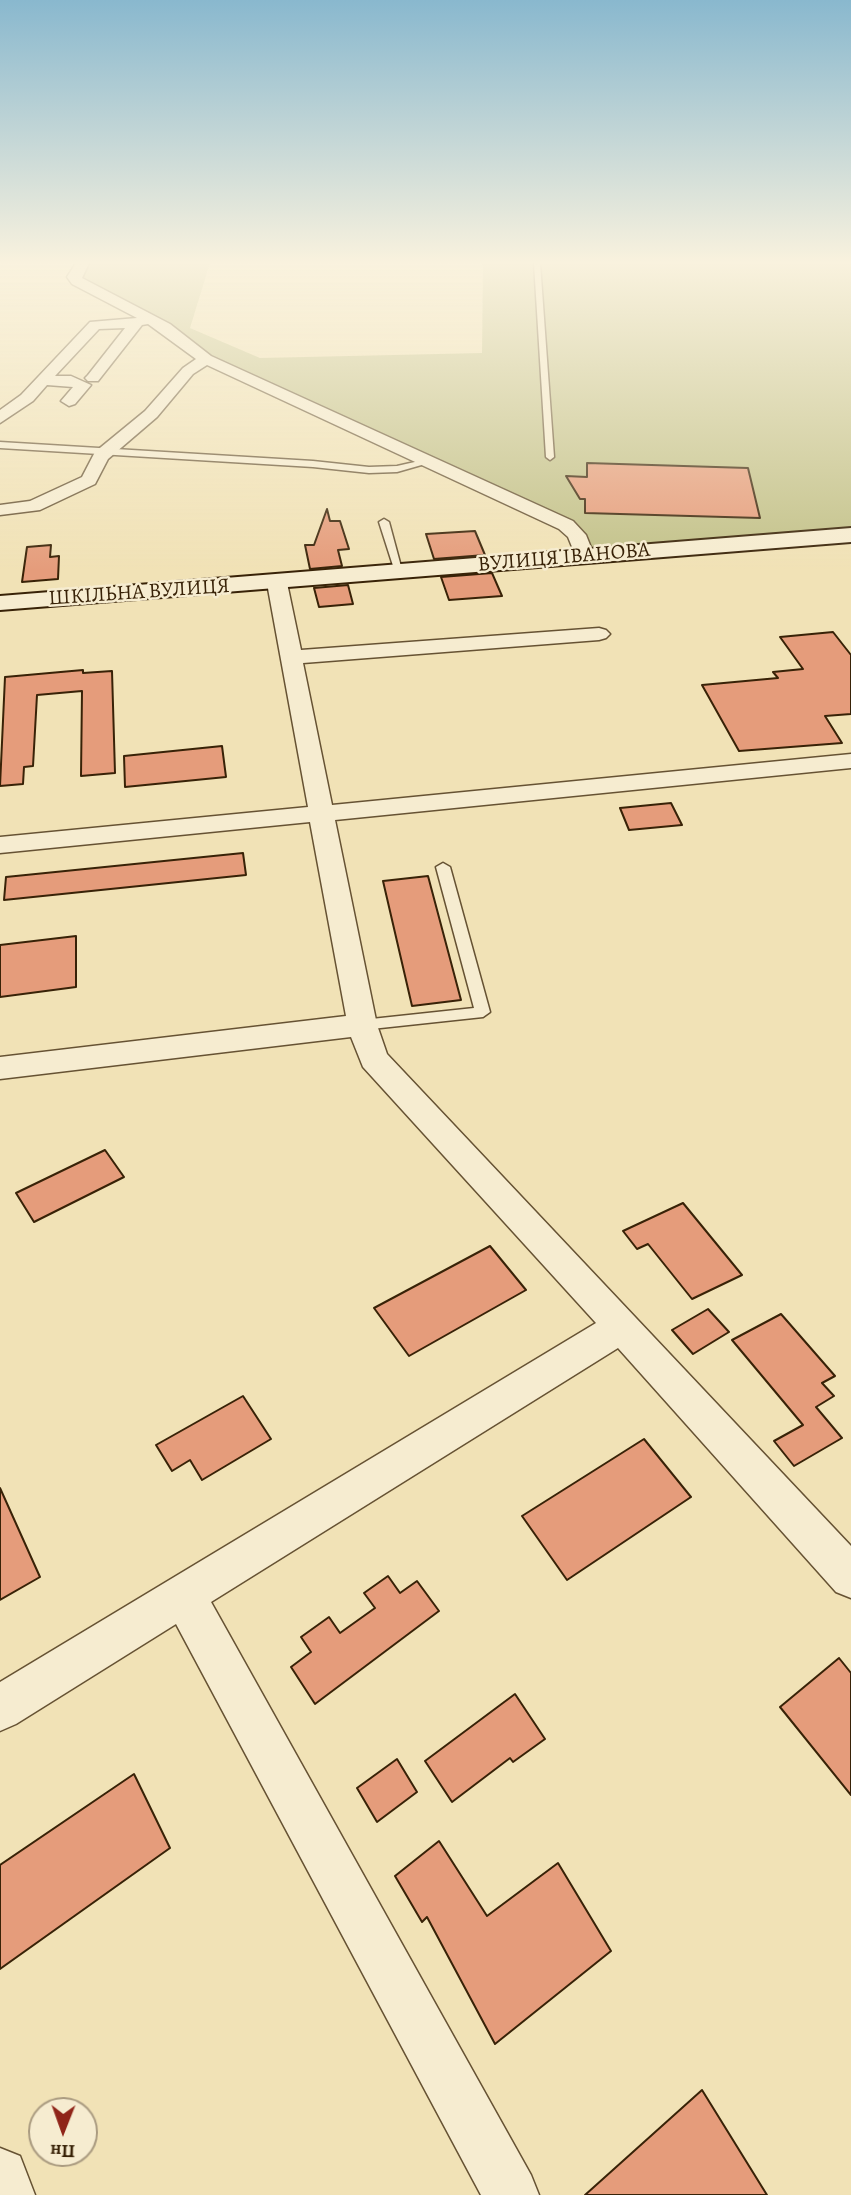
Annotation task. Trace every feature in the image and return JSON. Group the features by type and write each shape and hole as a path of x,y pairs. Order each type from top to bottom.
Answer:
{"street":[{"path":"0,418 27,398 41,381 69,365"},
{"path":"93,365 93,378"},
{"path":"0,510 34,506 89,480 106,451 151,414 188,371 196,365"},
{"path":"220,365 570,528 577,535 584,555"},
{"path":"41,381 71,381 83,385 69,401"},
{"name":"ВУЛИЦЯ ІВАНОВА","path":"277,583 851,534"},
{"path":"277,583 362,1025 374,1059 851,1577"},
{"name":"ШКІЛЬНА ВУЛИЦЯ","path":"0,603 277,583"},
{"path":"292,657 599,634"},
{"path":"0,845 851,761"},
{"path":"0,1068 362,1025"},
{"path":"0,1708 622,1326"},
{"path":"184,1595 511,2195"},
{"path":"0,2176 6,2195"}],"lane":[{"path":"544,365 550,457"},
{"path":"0,445 313,464 369,470 397,469 428,461"},
{"path":"384,522 400,572"},
{"path":"362,1025 483,1012 443,867"}],"shaded area":[{"path":"217,365 851,365 851,534 584,555 577,535"}],"building":[{"path":"587,463 748,468 760,518 585,513 585,499 580,499 566,476 587,477"},
{"path":"327,509 330,521 340,521 349,549 338,550 342,566 310,569 305,545 314,545"},
{"path":"475,531 485,555 434,559 426,534"},
{"path":"51,545 50,557 59,556 58,579 22,582 27,547"},
{"path":"492,573 502,596 449,600 441,577"},
{"path":"348,585 353,604 319,607 314,588"},
{"path":"833,632 851,655 851,714 825,716 842,743 739,751 702,685 778,678 773,672 803,669 780,637"},
{"path":"83,670 83,673 112,671 115,773 81,776 82,691 37,695 33,766 24,767 23,784 0,786 5,677"},
{"path":"222,746 226,777 125,787 124,756"},
{"path":"671,803 682,825 629,830 620,808"},
{"path":"243,853 246,875 4,900 6,877"},
{"path":"428,876 461,1000 412,1006 383,881"},
{"path":"76,936 76,987 0,997 0,945"},
{"path":"105,1150 124,1177 34,1222 16,1193"},
{"path":"683,1203 742,1275 692,1299 648,1244 637,1249 623,1231"},
{"path":"490,1246 526,1290 409,1356 374,1308"},
{"path":"708,1309 729,1332 693,1354 672,1330"},
{"path":"781,1314 835,1376 822,1383 834,1396 816,1407 842,1438 794,1466 774,1441 803,1425 732,1340"},
{"path":"243,1396 271,1439 202,1480 190,1460 172,1471 156,1445"},
{"path":"644,1439 691,1497 567,1580 522,1516"},
{"path":"0,1488 40,1577 0,1600"},
{"path":"388,1576 400,1593 417,1581 439,1611 315,1704 291,1667 311,1652 301,1637 329,1617 340,1633 375,1608 364,1593"},
{"path":"839,1658 851,1673 851,1795 780,1707"},
{"path":"515,1694 545,1739 513,1762 510,1758 452,1802 425,1761"},
{"path":"397,1759 417,1792 377,1822 357,1788"},
{"path":"134,1774 170,1848 0,1969 0,1865"},
{"path":"439,1841 487,1916 558,1863 611,1951 495,2044 427,1917 422,1922 395,1876"},
{"path":"702,2090 767,2195 585,2195"}]}
